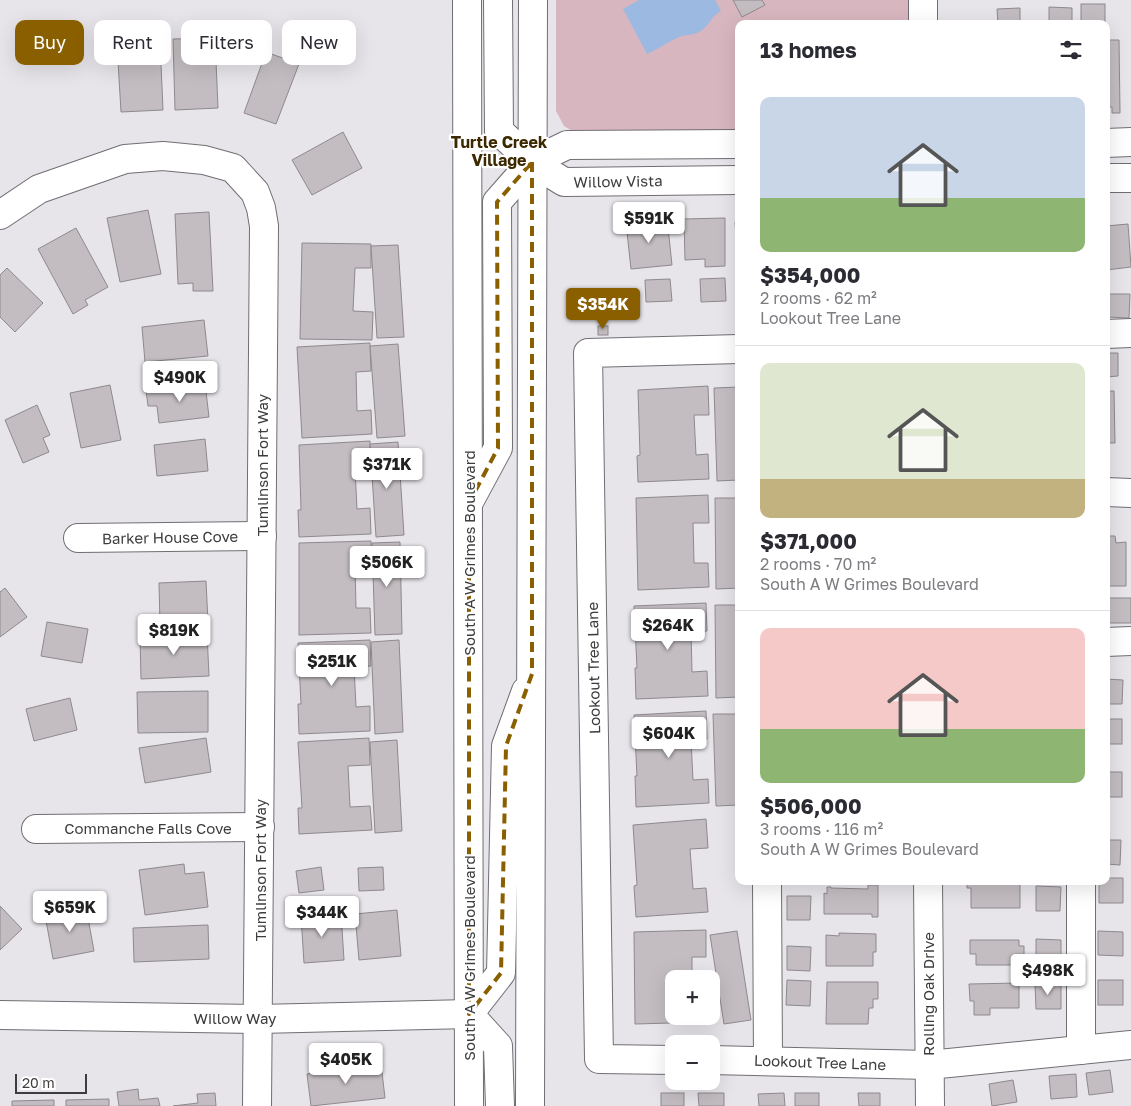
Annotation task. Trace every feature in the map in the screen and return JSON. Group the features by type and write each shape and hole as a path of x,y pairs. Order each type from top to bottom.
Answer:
{"street":[{"name":"South A W Grimes Boulevard","path":"467,0 469,1106"},
{"name":"Willow Vista","path":"498,0 499,131 532,162 564,182 735,180"},
{"path":"530,1106 533,0"},
{"path":"923,0 923,20"},
{"path":"1110,142 1131,142"},
{"path":"468,504 498,448 497,202 532,162 567,145 735,144"},
{"name":"Tumlinson Fort Way","path":"0,216 39,189 125,159 162,156 204,160 232,168 255,192 261,208 264,226 257,1106"},
{"path":"1110,178 1131,178"},
{"path":"1110,334 1131,333"},
{"name":"Lookout Tree Lane","path":"665,1060 599,1059 588,353 735,349"},
{"path":"1110,492 1131,493"},
{"name":"Barker House Cove","path":"78,538 262,536"},
{"path":"1110,642 1131,642"},
{"path":"500,1106 498,1046 469,1014 501,973 506,746 532,674"},
{"name":"Commanche Falls Cove","path":"36,829 260,827"},
{"path":"767,885 768,1060"},
{"name":"Rolling Oak Drive","path":"928,885 930,1106"},
{"path":"1081,885 1081,1050"},
{"name":"Willow Way","path":"0,1015 259,1019 469,1014"},
{"name":"Lookout Tree Lane","path":"720,1060 929,1065 1131,1045"}],"highlighted area":[{"path":"532,162 532,674 506,746 501,973 469,1014 469,503 498,448 497,202"}],"shaded area":[{"path":"556,0 909,0 909,20 735,20 735,137 574,132 564,126 556,111"}],"water":[{"path":"639,0 715,0 721,11 699,32 679,37 647,54 623,9"}],"building":[{"path":"733,0 762,0 765,5 742,17"},
{"path":"1081,4 1105,4 1105,20 1081,20"},
{"path":"1049,7 1072,8 1072,20 1049,20"},
{"path":"1020,8 1020,20 998,20 997,9"},
{"path":"173,39 181,39 181,65 216,65 218,108 175,110"},
{"path":"1110,40 1119,40 1120,113 1112,113 1112,107 1110,107"},
{"path":"272,54 282,58 282,65 299,65 276,124 244,113 261,65 272,65"},
{"path":"118,65 161,65 163,110 121,112"},
{"path":"343,132 362,168 312,195 292,160"},
{"path":"148,210 161,274 120,282 107,218"},
{"path":"209,212 213,291 193,291 193,283 178,284 175,214"},
{"path":"667,218 672,265 631,269 626,223"},
{"path":"725,218 725,266 705,267 705,259 685,260 684,219"},
{"path":"1128,224 1131,267 1110,270 1110,226"},
{"path":"76,228 108,287 85,300 88,305 73,314 38,249"},
{"path":"302,243 371,244 371,268 355,268 353,311 373,312 372,340 300,339"},
{"path":"398,245 404,337 377,338 371,246"},
{"path":"7,268 43,303 15,332 0,317 0,275"},
{"path":"725,278 726,301 701,302 700,279"},
{"path":"670,279 672,301 646,302 645,280"},
{"path":"1110,294 1130,294 1129,318 1110,317"},
{"path":"204,320 208,356 145,362 142,327"},
{"path":"598,326 608,326 608,335 598,335"},
{"path":"370,343 371,371 356,372 357,411 371,410 372,434 302,438 297,347"},
{"path":"398,344 405,436 377,438 370,346"},
{"path":"1110,353 1118,353 1118,376 1110,377"},
{"path":"205,383 209,417 159,423 157,406 148,406 146,390"},
{"path":"110,385 121,440 81,448 70,393"},
{"path":"708,386 709,415 694,415 696,455 708,454 709,479 638,482 637,456 640,455 638,390"},
{"path":"735,387 735,480 717,481 714,388"},
{"path":"1110,391 1114,391 1115,443 1110,443"},
{"path":"37,405 50,435 43,438 49,452 23,463 5,420"},
{"path":"205,439 208,471 157,476 154,445"},
{"path":"370,441 371,468 355,469 357,509 370,508 371,534 299,537 298,510 301,510 299,445"},
{"path":"398,442 404,535 376,537 370,444"},
{"path":"708,495 709,523 693,523 694,563 708,563 709,587 638,590 636,498"},
{"path":"715,498 735,498 735,588 716,589"},
{"path":"1110,536 1115,536 1116,543 1126,542 1126,586 1110,586"},
{"path":"371,541 371,567 355,567 356,608 370,608 371,633 299,635 299,543"},
{"path":"400,542 402,634 375,635 372,543"},
{"path":"206,581 208,622 160,625 159,583"},
{"path":"5,588 27,617 0,637 0,592"},
{"path":"1110,598 1131,598 1131,623 1110,623"},
{"path":"706,603 707,631 691,632 692,672 707,671 708,696 636,699 635,668 637,668 634,606"},
{"path":"715,605 735,605 735,697 716,698"},
{"path":"47,622 88,629 82,663 41,656"},
{"path":"207,633 209,676 141,679 140,637"},
{"path":"370,640 371,666 354,667 356,707 370,706 370,731 299,734 298,704 301,704 298,643"},
{"path":"399,640 403,732 375,734 371,642"},
{"path":"1110,679 1123,680 1122,704 1110,704"},
{"path":"208,691 208,732 138,733 137,692"},
{"path":"70,698 77,730 34,741 26,709"},
{"path":"706,711 707,739 691,740 693,780 708,779 709,803 636,807 635,776 637,776 634,715"},
{"path":"713,714 735,714 735,805 716,806"},
{"path":"1110,719 1122,719 1122,744 1110,744"},
{"path":"206,738 211,772 145,783 139,748"},
{"path":"369,738 370,765 348,766 350,807 370,806 372,830 299,834 298,808 302,808 298,742"},
{"path":"397,740 402,831 375,833 370,742"},
{"path":"1110,772 1122,772 1122,797 1110,797"},
{"path":"706,819 708,848 690,849 693,889 706,888 708,912 636,917 634,886 637,885 633,825"},
{"path":"1110,840 1121,840 1120,865 1110,864"},
{"path":"184,864 185,874 204,872 208,907 145,915 139,870"},
{"path":"321,867 324,890 299,893 296,871"},
{"path":"383,867 384,890 359,891 358,868"},
{"path":"1110,878 1123,878 1123,903 1099,903 1099,885 1110,885"},
{"path":"868,885 878,885 878,917 872,917 872,914 824,914 824,893 827,894 827,887 868,889"},
{"path":"967,885 1020,885 1020,908 971,908 971,888 967,888"},
{"path":"1036,886 1061,887 1060,911 1036,911"},
{"path":"787,896 811,896 810,920 787,920"},
{"path":"0,906 22,929 0,950"},
{"path":"86,907 94,951 53,959 45,915"},
{"path":"397,910 401,956 359,960 355,914"},
{"path":"341,913 344,960 304,963 301,916"},
{"path":"208,925 209,959 134,962 133,928"},
{"path":"706,930 706,957 692,957 692,970 665,970 665,1023 635,1024 634,932"},
{"path":"737,931 751,1020 724,1024 720,999 720,970 716,970 710,935"},
{"path":"1098,931 1123,932 1123,956 1098,955"},
{"path":"839,933 876,934 876,952 873,952 873,966 826,966 826,935 839,936"},
{"path":"1036,939 1061,940 1061,964 1036,964"},
{"path":"970,940 1019,940 1019,946 1024,946 1024,957 1019,957 1019,965 976,965 976,954 970,954"},
{"path":"787,946 811,947 810,971 787,970"},
{"path":"787,980 811,981 810,1006 786,1005"},
{"path":"1098,980 1123,980 1123,1005 1098,1005"},
{"path":"827,982 878,982 878,999 873,999 873,1008 869,1008 868,1024 826,1024"},
{"path":"1019,983 1019,1008 990,1008 990,1015 974,1015 974,1001 970,1001 969,984"},
{"path":"1061,983 1061,1009 1036,1009 1035,984"},
{"path":"381,1064 385,1098 311,1106 307,1074"},
{"path":"1110,1070 1113,1092 1089,1095 1086,1073"},
{"path":"1076,1074 1077,1097 1051,1099 1049,1076"},
{"path":"1013,1080 1017,1102 992,1106 989,1084"},
{"path":"138,1089 139,1100 158,1098 160,1106 119,1106 117,1092"},
{"path":"215,1093 216,1106 173,1106 198,1103 197,1094"},
{"path":"661,1093 684,1093 684,1106 661,1106"},
{"path":"698,1093 724,1093 724,1106 699,1106"},
{"path":"784,1093 785,1106 759,1106 758,1094"},
{"path":"795,1093 819,1093 819,1106 795,1106"},
{"path":"858,1093 880,1093 880,1106 859,1106"},
{"path":"109,1099 109,1106 66,1106 66,1100"},
{"path":"54,1100 54,1106 12,1106 12,1101"}],"district":[{"name":"Turtle Creek Village","path":"499,151"}]}
